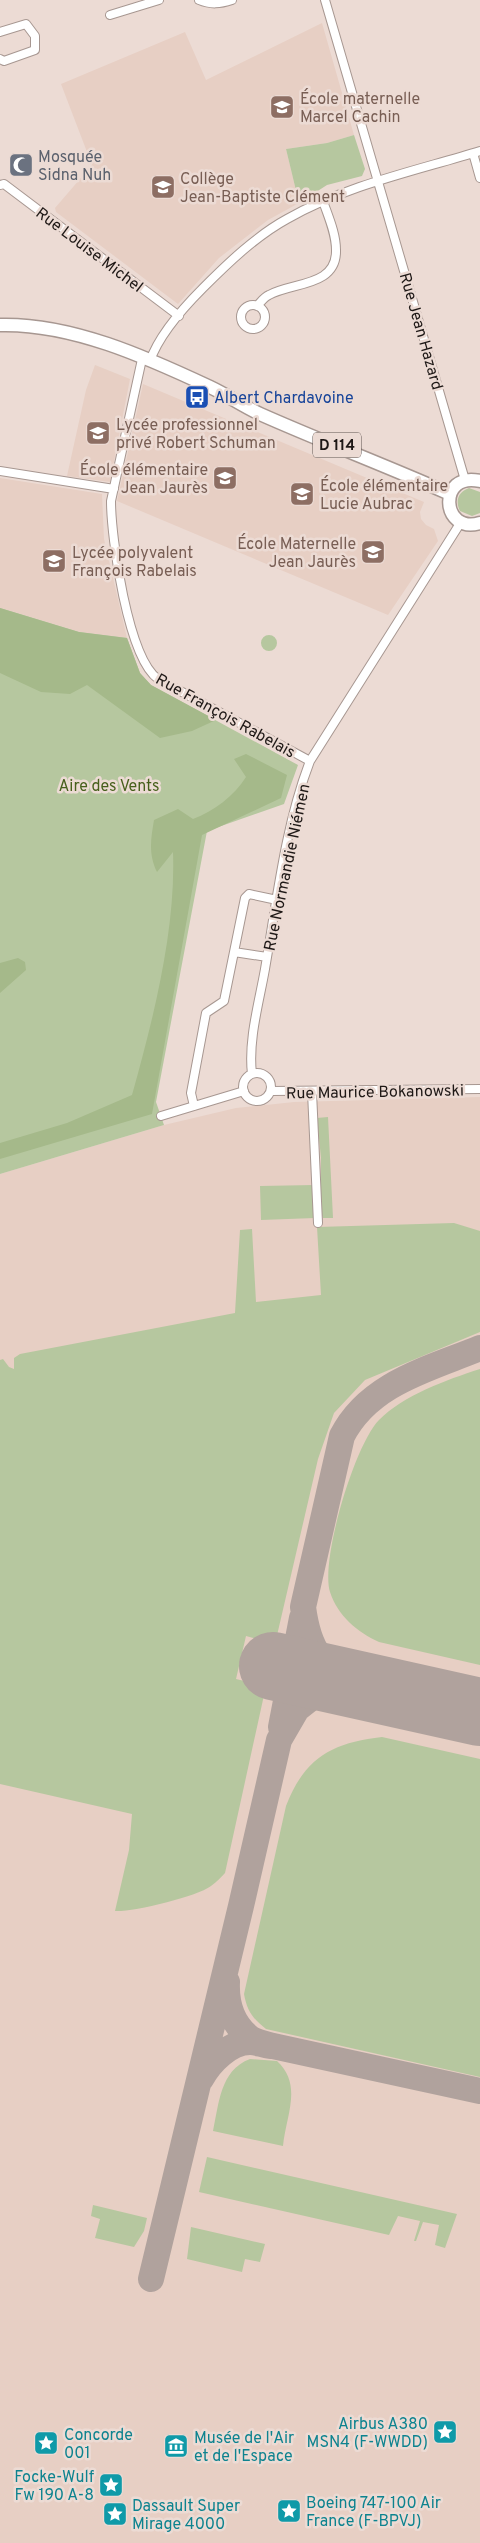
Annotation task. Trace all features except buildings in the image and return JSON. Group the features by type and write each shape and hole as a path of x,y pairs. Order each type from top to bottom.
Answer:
{"main road":[{"name":"D 114","path":"0,321 13,325"},
{"name":"D 114","path":"0,325 73,333 146,360 210,387 258,413 450,494"},
{"path":"480,481 465,480 455,486 450,494 451,512 461,522 472,525 480,523"}],"street":[{"path":"110,15 159,0"},
{"path":"199,0 208,4 220,4 232,0"},
{"name":"Rue Jean Hazard","path":"325,0 465,480"},
{"path":"0,32 26,24 36,36 35,50 4,61 0,59"},
{"path":"476,152 480,178"},
{"name":"Rue François Rabelais","path":"310,761 153,675 147,666 121,588 112,515 114,489 146,360 179,316 214,277 256,239 286,219 323,201 378,181 476,152"},
{"name":"Rue Louise Michel","path":"0,186 4,184 179,316"},
{"path":"257,306 268,295 320,279 330,270 335,261 336,250 323,201"},
{"path":"0,471 114,489"},
{"name":"Rue Normandie Niémen","path":"252,1074 250,1056 267,958 294,814 310,761 461,522"},
{"path":"194,1106 191,1094 206,1013 224,1001 245,898 249,894 278,900"},
{"path":"234,952 267,958"},
{"path":"252,1074 261,1074 269,1078 271,1091 265,1099 256,1101 248,1097 244,1091 244,1083 252,1074"},
{"name":"Rue Maurice Bokanowski","path":"271,1091 480,1089"},
{"path":"161,1116 244,1091"},
{"path":"312,1092 318,1223"}],"shaded area":[{"name":"Collège Jean-Baptiste Clément","path":"322,23 354,135 327,143 286,149 299,203 268,220 219,258 178,304 56,212 55,208 92,165 61,84 185,32 206,80"},
{"name":"Lycée professionnel privé Robert Schuman","path":"95,365 130,379 110,482 67,476 86,390"},
{"path":"143,384 424,502 420,512 421,519 426,525 434,529 438,541 388,615 117,501"},
{"name":"Lycée polyvalent François Rabelais","path":"0,478 102,494 104,539 127,638 79,632 0,608"},
{"path":"480,1097 480,2543 0,2543 0,1174 164,1125 236,1108 294,1102"}],"green space":[{"path":"354,135 365,169 362,176 327,185 299,203 286,149 327,143"},
{"path":"469,488 480,492 480,513 472,516 460,511 458,504 460,494"},
{"name":"Aire des Vents","path":"0,608 79,632 127,638 140,673 151,685 298,765 284,804 207,831 156,1102 164,1125 0,1174"},
{"path":"0,608 79,632 127,638 140,673 151,685 216,720 192,731 160,738 87,685 70,694 41,692 0,673"},
{"path":"266,635 272,635 277,640 275,649 266,651 261,646 261,640"},
{"path":"246,754 287,775 281,798 202,835 152,1114 0,1159 0,1143 67,1123 132,1095 162,975 171,912 173,852 157,872 151,852 154,820 178,809 193,819 216,807 236,790 246,777 234,759"},
{"path":"18,958 25,962 26,970 0,993 0,963"},
{"path":"328,1117 333,1218 323,1218 321,1212 321,1158 317,1118"},
{"path":"314,1185 315,1218 261,1220 260,1186"},
{"path":"454,1223 480,1231 480,1332 365,1380 334,1413 318,1459 275,1644 246,1636 236,1679 266,1686 225,1873 211,1886 192,1895 149,1906 115,1911 129,1850 132,1814 0,1784 0,1360 3,1359 9,1367 14,1369 14,1358 20,1354 235,1313 240,1230 252,1229 256,1302 321,1295 317,1227"},
{"path":"480,1369 480,1665 379,1642 371,1638 349,1622 338,1609 330,1592 328,1576 335,1530 350,1477 360,1452 379,1420 401,1403 426,1389"},
{"path":"382,1737 480,1759 480,2077 266,2029 251,2014 245,2000 244,1994 286,1806 294,1789 302,1775 322,1755 349,1743"},
{"path":"250,2059 277,2061 285,2070 289,2080 291,2101 283,2146 213,2131 219,2099 227,2079 240,2064"},
{"path":"207,2157 457,2214 445,2248 435,2245 439,2225 423,2222 416,2241 414,2241 420,2221 398,2216 389,2235 199,2192"},
{"path":"93,2205 147,2218 144,2231 134,2247 95,2238 100,2219 91,2216"},
{"path":"191,2227 265,2244 260,2262 245,2259 242,2272 187,2259"}],"taxiway":[{"path":"363,1684 337,1671 320,1656 309,1636 303,1607 342,1436 354,1418 384,1390 421,1371 480,1348"},
{"path":"281,1727 302,1618"},
{"path":"151,2279 279,1740 297,1709 316,1694 338,1686 373,1688"},
{"path":"227,1982 231,2013 244,2032 255,2041 480,2091"},
{"path":"201,2079 215,2060 235,2045 255,2042 270,2046"}],"runway":[{"path":"273,1666 480,1712"}],"place":[{"name":"École maternelle Marcel Cachin","path":"282,107"},
{"name":"Mosquée Sidna Nuh","path":"21,165"},
{"name":"Collège Jean-Baptiste Clément","path":"163,187"},
{"name":"Albert Chardavoine","path":"197,397"},
{"name":"Lycée professionnel privé Robert Schuman","path":"98,433"},
{"name":"École élémentaire Jean Jaurès","path":"225,478"},
{"name":"École élémentaire Lucie Aubrac","path":"302,494"},
{"name":"École Maternelle Jean Jaurès","path":"373,552"},
{"name":"Lycée polyvalent François Rabelais","path":"54,561"},
{"name":"Airbus A380 MSN4 (F-WWDD)","path":"445,2432"},
{"name":"Concorde 001","path":"46,2443"},
{"name":"Musée de l'Air et de l'Espace","path":"176,2446"},
{"name":"Focke-Wulf Fw 190 A-8","path":"111,2485"},
{"name":"Boeing 747-100 Air France (F-BPVJ)","path":"289,2511"},
{"name":"Dassault Super Mirage 4000","path":"115,2514"}]}
